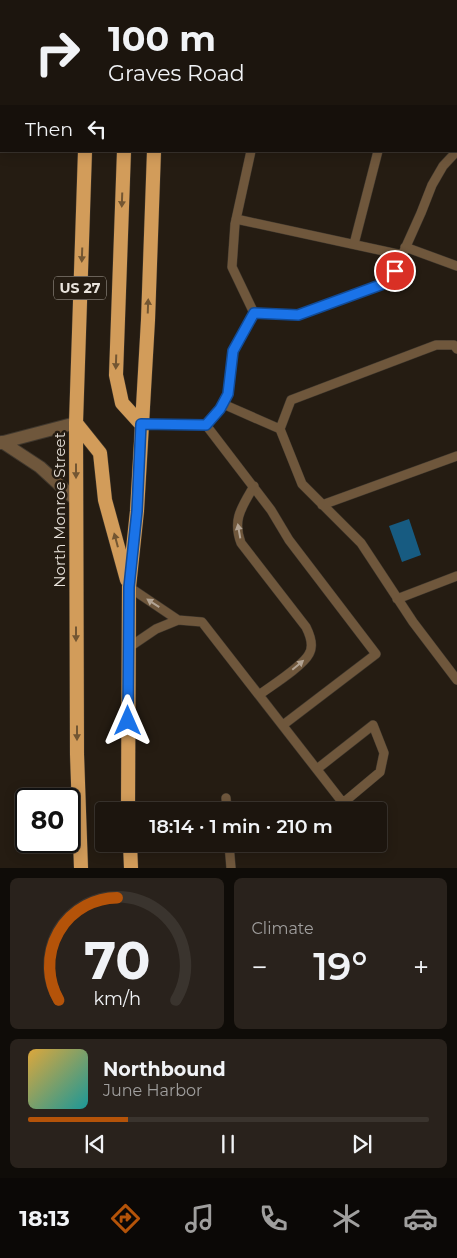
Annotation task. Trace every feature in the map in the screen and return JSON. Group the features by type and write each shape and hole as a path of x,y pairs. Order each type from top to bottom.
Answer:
{"highway":[{"name":"North Monroe Street","path":"81,868 77,754 76,422 85,152"},
{"path":"124,152 116,375 122,403 141,424"},
{"path":"128,802 129,587 137,511 148,320 154,152"},
{"path":"76,422 100,452 105,500 129,587"},
{"path":"130,852 130,868"}],"street":[{"path":"1,442 76,422"},
{"path":"1,442 40,467 76,500"}],"lane":[{"path":"251,152 236,219 232,267 254,313"},
{"path":"354,244 378,152"},
{"path":"254,313 298,315 383,284 395,271 432,185 443,166 456,152"},
{"path":"236,219 354,244 404,251 457,266"},
{"path":"206,425 223,404 228,394 233,351 254,313"},
{"path":"457,349 454,345 436,345 291,400 280,429 302,484 361,543 412,622 457,680"},
{"path":"223,404 280,429"},
{"path":"141,424 206,425"},
{"path":"206,425 272,510 289,540 376,654 283,725"},
{"path":"322,505 457,456"},
{"path":"254,486 237,520 237,532 241,543 306,627 310,635 311,645 310,654 303,662 259,695"},
{"path":"397,599 457,576"},
{"path":"129,587 178,620 202,622 343,803 380,772 384,753 373,725 317,769"},
{"path":"128,648 156,630 178,620"},
{"path":"226,798 226,802"},
{"path":"229,852 230,868"}],"water":[{"path":"409,519 421,555 402,562 389,526"}],"route":[{"path":"128,721 129,587 137,511 141,424 206,425 220,409 228,394 233,351 254,313 298,315 383,284 395,271"}]}
